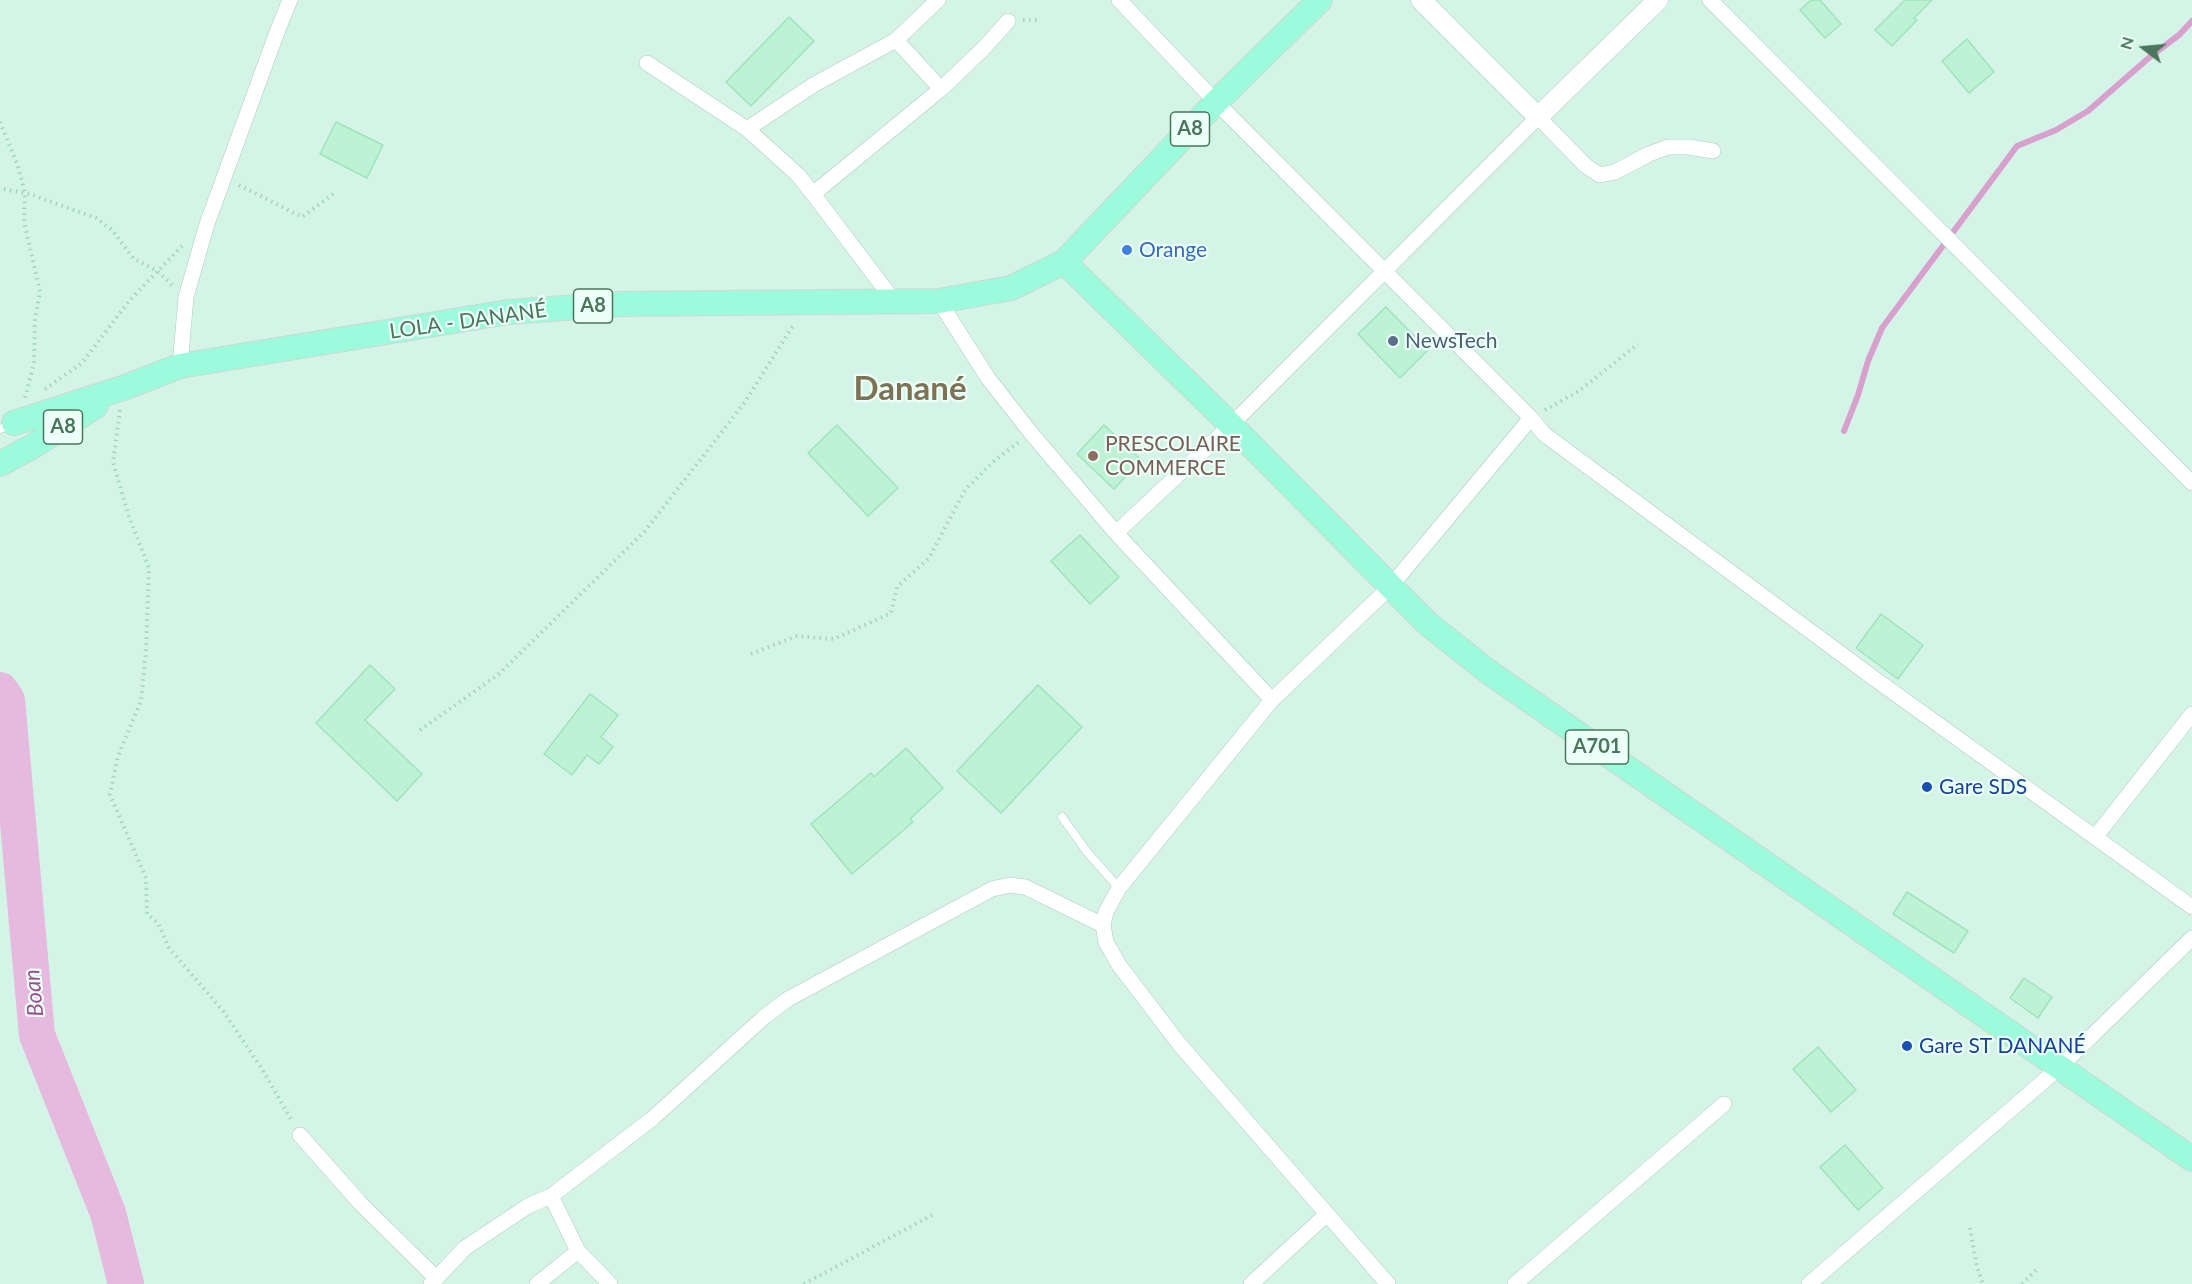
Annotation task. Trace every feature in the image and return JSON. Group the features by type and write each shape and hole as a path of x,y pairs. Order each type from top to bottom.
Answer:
{"main road":[{"name":"A8","path":"1064,262 1216,102 1320,0"},
{"name":"LOLA - DANANÉ","path":"7,426 123,388 180,366 508,312 620,304 939,302 1011,288 1064,262"},
{"name":"A701","path":"1064,262 1231,425 1428,624 1490,673 2192,1159"},
{"name":"LOLA - DANANÉ","path":"0,464 33,446 123,388"}],"street":[{"path":"180,366 186,297 207,224 290,0"},
{"path":"747,129 815,84 896,40 938,0"},
{"path":"1119,0 1216,102 1531,418 1544,434 1875,680 2096,836 2192,907"},
{"path":"1421,0 1586,166 1600,175 1615,172 1668,147 1689,147 1713,151"},
{"path":"1116,533 1231,425 1658,0"},
{"path":"1710,0 2192,483"},
{"path":"813,194 941,89 984,48 1008,21"},
{"path":"896,40 941,89"},
{"path":"647,63 747,129 798,176 894,301"},
{"path":"939,302 988,378 1031,433 1116,533 1272,700"},
{"path":"1388,1284 1180,1045 1141,995 1119,965 1106,942 1104,925 1106,912 1119,888 1272,700 1390,587 1531,418"},
{"path":"2096,836 2192,714"},
{"path":"300,1135 433,1281 465,1248 528,1206 550,1196 653,1118 763,1018 788,999 992,889 1010,885 1025,887 1104,925"},
{"path":"1809,1284 2060,1067 2192,938"},
{"path":"1515,1284 1724,1104"},
{"path":"550,1196 578,1251 610,1284"},
{"path":"1251,1284 1327,1214"},
{"path":"537,1284 578,1251"}],"lane":[{"path":"1062,817 1087,852 1119,888"}],"path":[{"path":"0,122 18,166 25,193 24,222 40,292 35,319 34,363 23,404 31,399"},
{"path":"225,178 302,217 336,192"},
{"path":"4,189 25,193 96,218 112,230 133,258 157,271 186,297"},
{"path":"38,394 82,363 129,301 172,254 207,224"},
{"path":"420,730 499,674 645,531 745,402 807,303"},
{"path":"1531,418 1579,392 1638,344"},
{"path":"123,388 113,462 128,514 149,568 146,651 141,701 118,756 110,795 146,878 147,914 158,922 169,948 223,1011 262,1069 300,1135"},
{"path":"751,654 797,636 834,639 891,613 897,587 928,558 965,490 995,460 1031,433"},
{"path":"804,1284 936,1213"},
{"path":"1970,1228 1977,1267 1983,1284"},
{"path":"2022,1284 2038,1268"}],"shaded area":[{"path":"0,0 2192,0 2192,1284 0,1284"}],"building":[{"path":"1811,0 1820,0 1841,24 1825,38 1800,10"},
{"path":"1905,0 1932,0 1914,18 1917,20 1892,46 1875,30"},
{"path":"789,17 814,41 751,106 726,82"},
{"path":"1967,39 1994,72 1969,93 1942,61"},
{"path":"336,122 383,145 367,178 320,154"},
{"path":"1386,307 1428,350 1400,378 1358,334"},
{"path":"837,425 898,488 868,516 808,453"},
{"path":"1104,425 1141,460 1114,489 1077,454"},
{"path":"1080,535 1119,577 1090,604 1051,561"},
{"path":"1881,614 1923,645 1898,679 1856,648"},
{"path":"370,665 395,689 365,720 422,774 397,801 316,723"},
{"path":"1038,685 1082,727 1001,813 957,771"},
{"path":"590,694 618,715 601,737 613,747 599,764 587,755 572,775 544,754"},
{"path":"906,748 943,788 910,819 913,822 852,874 811,824 871,773 874,777"},
{"path":"1907,892 1968,931 1954,953 1893,914"},
{"path":"2024,978 2052,997 2038,1018 2010,998"},
{"path":"1818,1047 1856,1090 1831,1112 1793,1069"},
{"path":"1845,1145 1883,1188 1858,1210 1820,1167"}],"waterway":[{"path":"1844,431 1882,328 2017,146 2056,130 2088,111 2151,56 2179,35 2192,21"},
{"name":"Boan","path":"0,690 7,700 37,1035 108,1213 126,1284"}],"place":[{"name":"Orange","path":"1127,250"},
{"name":"NewsTech","path":"1393,341"},
{"name":"PRESCOLAIRE COMMERCE","path":"1093,456"},
{"name":"Gare SDS","path":"1927,787"},
{"name":"Gare ST DANANÉ","path":"1907,1046"}],"district":[{"name":"Danané","path":"910,389"}]}
